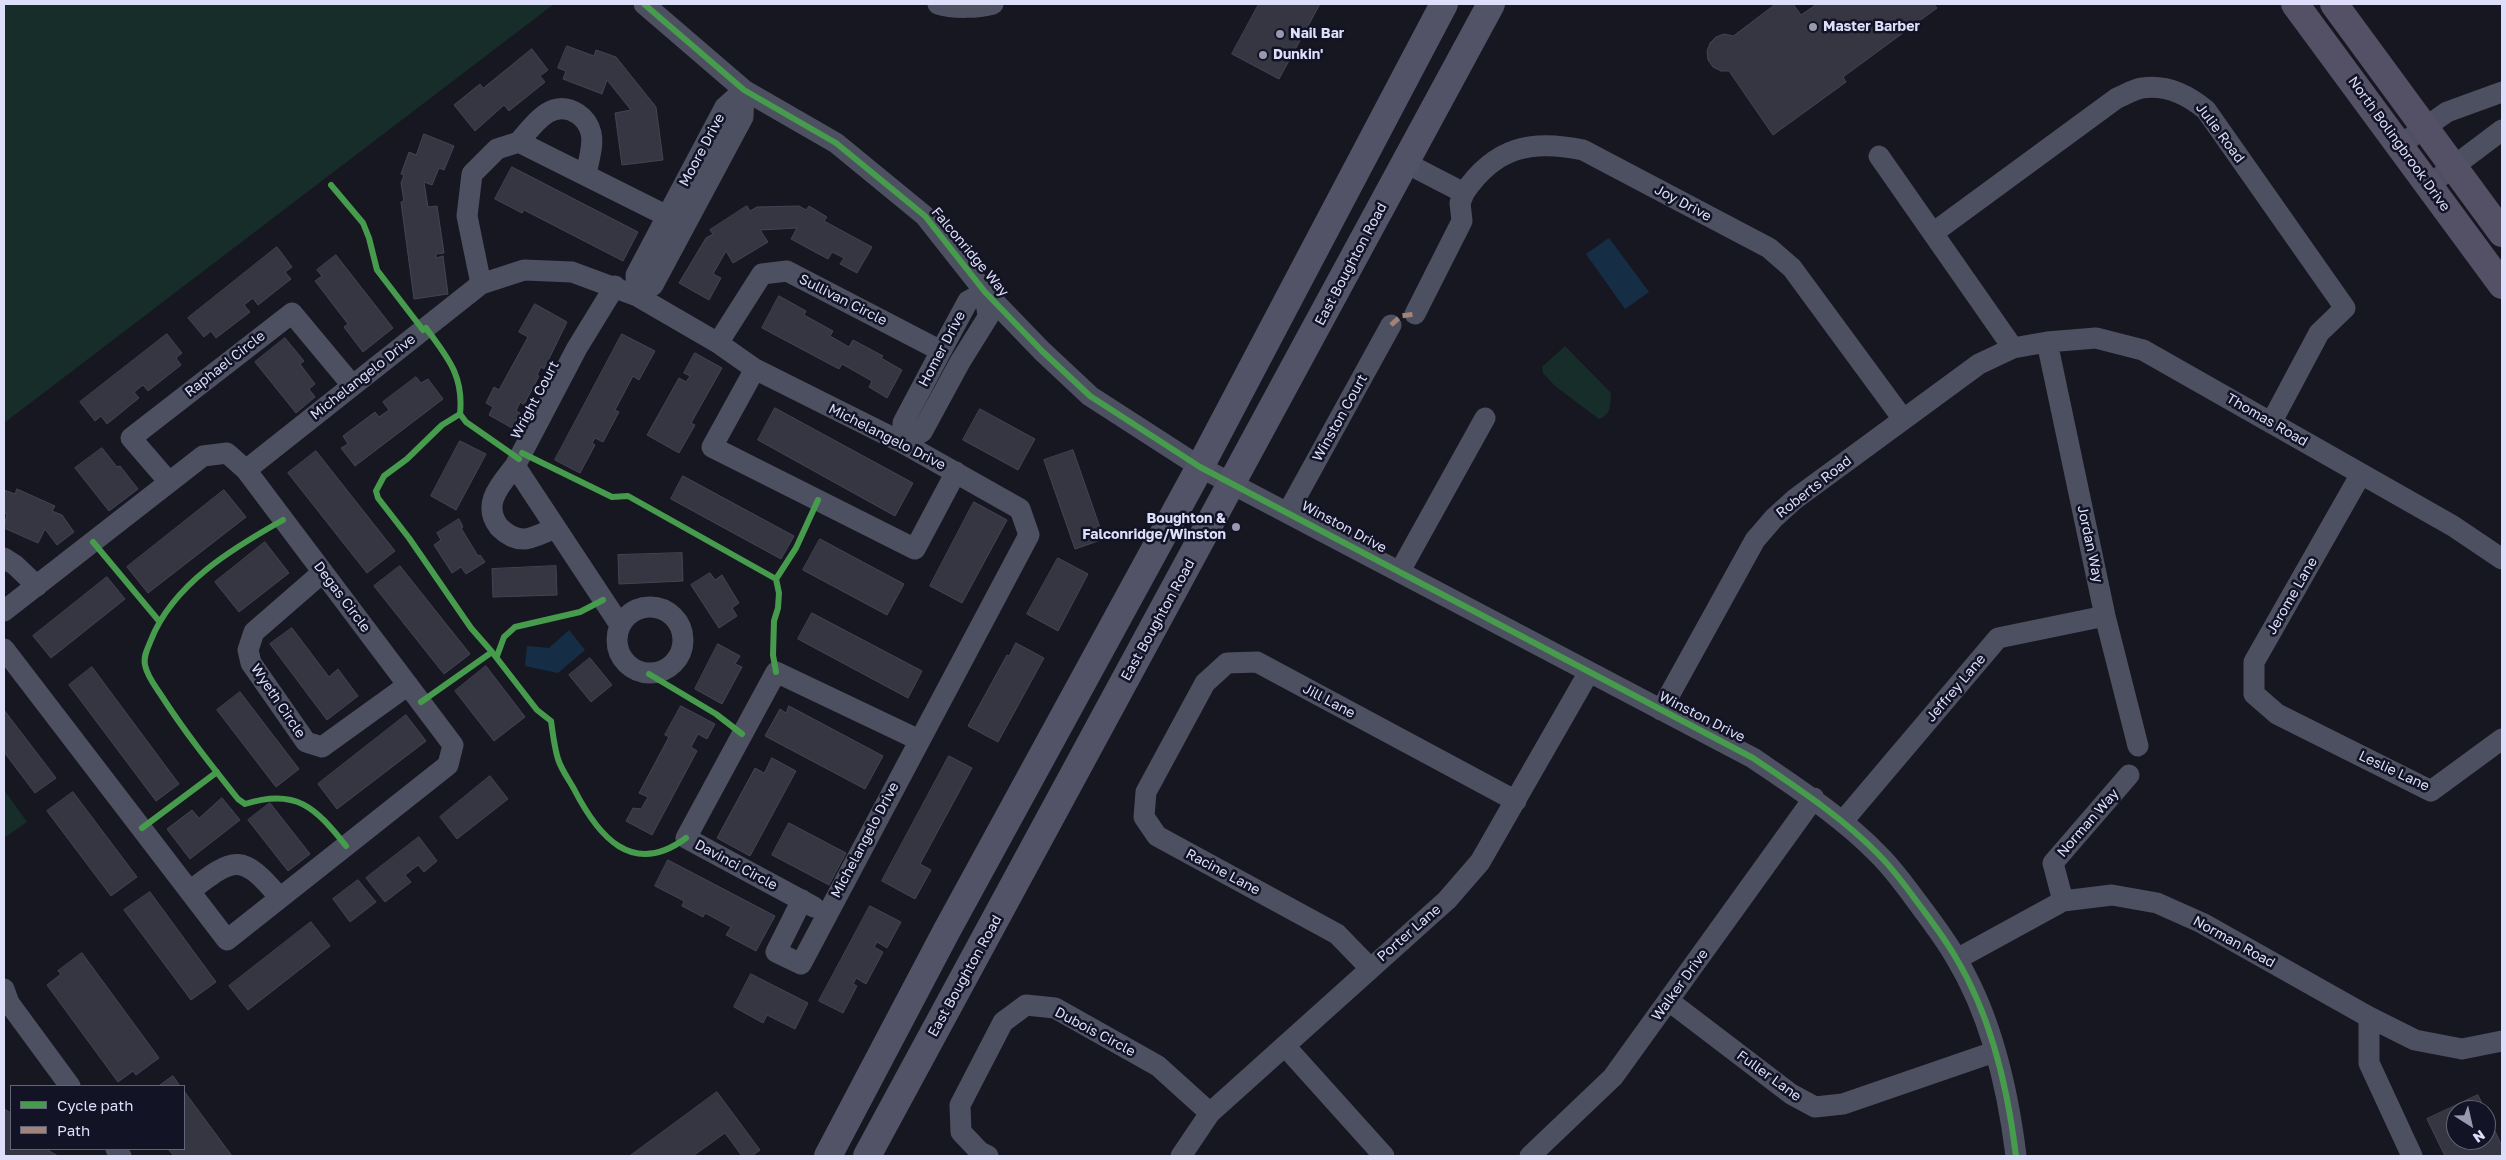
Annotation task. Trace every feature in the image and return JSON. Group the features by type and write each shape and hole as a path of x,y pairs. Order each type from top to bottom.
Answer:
{"main road":[{"path":"828,1156 946,932 1200,466 1444,4"},
{"name":"East Boughton Road","path":"867,1156 1491,4"},
{"name":"North Bolingbrook Drive","path":"2295,4 2502,285"},
{"path":"2334,4 2502,233"}],"street":[{"name":"Falconridge Way","path":"644,4 744,90 836,143 926,216 985,292 1042,351 1090,396 1200,466"},
{"path":"938,4 945,6 986,6 993,4"},
{"name":"Julie Road","path":"1933,233 2117,98 2142,88 2165,88 2190,96 2206,110 2344,308 2319,334 2271,423"},
{"name":"Moore Drive","path":"637,296 636,275 725,107 744,90"},
{"name":"Moore Drive","path":"637,296 653,285 743,117 744,90"},
{"path":"2400,145 2447,112 2502,92"},
{"path":"481,284 467,216 472,174 497,149 519,142 546,112 565,109 582,117 591,134 586,175"},
{"path":"2429,185 2502,130"},
{"path":"519,142 667,216"},
{"name":"Joy Drive","path":"1464,193 1476,174 1501,157 1527,146 1554,144 1583,150 1769,248 1792,268 1903,419"},
{"path":"1879,156 2013,348"},
{"path":"1406,163 1464,193 1460,203 1462,222 1415,314"},
{"name":"Michelangelo Drive","path":"246,470 481,284 524,270 572,272 615,286 637,296 718,343 755,369 903,444 1020,509 1029,535 801,964 776,952 802,900"},
{"name":"Sullivan Circle","path":"718,343 762,274 787,271 941,351"},
{"name":"Wright Court","path":"556,528 523,539 508,534 496,522 492,512 492,500 496,490 515,466 577,348 615,286"},
{"name":"Homer Drive","path":"985,292 988,317 960,362 922,432 903,444 903,423 968,300 985,292"},
{"name":"Raphael Circle","path":"170,482 131,438 292,312 352,385"},
{"name":"Winston Court","path":"1288,512 1391,324"},
{"name":"Thomas Road","path":"2013,348 2047,342 2096,338 2143,350 2453,526 2502,559"},
{"name":"Jordan Way","path":"2047,342 2105,616 2138,746"},
{"name":"Roberts Road","path":"1662,710 1755,540 1795,499 1979,364 2013,348"},
{"path":"755,369 712,447 914,550 956,472"},
{"path":"1400,571 1485,418"},
{"name":"Degas Circle","path":"4,612 203,456 227,454 246,470 453,745 448,764 227,940 4,649"},
{"path":"515,466 620,625"},
{"name":"Winston Drive","path":"1200,466 1753,758 1814,798 1843,822 1880,856 1934,925 1957,959 1980,1008 1994,1052 2012,1124 2016,1156"},
{"name":"Jerome Lane","path":"2277,714 2254,694 2254,662 2361,474"},
{"path":"4,558 15,565 36,586"},
{"name":"Wyeth Circle","path":"323,572 254,632 248,650 251,663 306,742 322,747 408,685"},
{"name":"Jeffrey Lane","path":"1843,822 1998,638 2105,616"},
{"name":"Jill Lane","path":"1170,745 1205,683 1227,663 1257,662 1516,801"},
{"name":"Davinci Circle","path":"826,914 686,838 776,672 919,740"},
{"name":"Porter Lane","path":"1181,1156 1210,1113 1447,900 1480,862 1589,672"},
{"name":"Leslie Lane","path":"2277,714 2431,792 2502,739"},
{"name":"Racine Lane","path":"1170,745 1146,792 1144,817 1157,836 1337,934 1370,968"},
{"name":"Norman Way","path":"2063,901 2053,863 2129,776"},
{"name":"Walker Drive","path":"1530,1156 1614,1077 1814,798"},
{"path":"190,892 223,867 242,865 259,873 280,898"},
{"name":"Norman Road","path":"1957,959 2063,901 2112,895 2157,903 2202,923 2369,1017"},
{"path":"4,989 9,1003 69,1085"},
{"name":"Fuller Lane","path":"1669,1001 1791,1094 1815,1108 1843,1104 1994,1052"},
{"name":"Dubois Circle","path":"988,1156 980,1152 961,1132 960,1105 1003,1022 1026,1005 1055,1008 1158,1066 1210,1113"},
{"path":"2412,1156 2369,1063 2369,1017 2415,1040 2462,1049 2502,1041"},
{"path":"1285,1046 1384,1156"}],"green space":[{"path":"4,4 554,4 4,423"},
{"path":"1565,346 1611,393 1610,409 1606,415 1599,419 1555,386 1543,373 1542,367"},
{"path":"4,790 27,822 4,838"}],"water":[{"path":"1609,238 1649,292 1625,309 1586,254"},
{"path":"569,630 585,650 558,673 525,666 527,646 549,648"}],"building":[{"path":"1259,4 1320,4 1279,79 1232,54"},
{"path":"1776,4 1793,4 1801,15 1817,4 1934,4 1937,8 1843,77 1846,82 1773,135 1729,71 1721,71 1713,67 1708,60 1707,51 1710,43 1716,37 1724,34 1733,36"},
{"path":"567,46 594,56 596,50 616,57 656,107 663,160 622,165 615,113 631,110 607,80 602,94 563,79 566,71 558,68"},
{"path":"532,49 548,70 540,76 545,82 509,111 504,105 475,131 454,105 480,84 483,88"},
{"path":"424,134 454,146 444,170 439,168 432,185 424,182 428,207 437,206 444,253 436,254 436,258 443,256 448,294 414,299 401,202 404,201 401,183 404,175 401,174 409,152 416,155"},
{"path":"512,167 638,232 623,261 524,210 522,213 495,199"},
{"path":"747,206 750,211 757,207 799,206 806,210 809,206 827,217 824,221 872,247 857,273 840,264 844,258 832,252 828,259 791,239 797,228 760,230 768,242 733,263 726,251 713,274 721,278 709,300 679,283 706,238 713,234 710,230"},
{"path":"277,247 292,267 285,272 291,279 258,305 253,298 244,305 250,312 216,338 211,331 204,337 188,318"},
{"path":"336,255 393,328 363,352 344,327 348,324 315,281 322,276 317,270"},
{"path":"779,296 806,311 804,315 833,331 830,336 849,347 853,340 883,356 881,358 902,370 887,398 869,387 872,381 842,364 839,369 762,328"},
{"path":"535,304 567,322 544,369 541,367 537,375 539,376 524,405 520,402 516,411 520,413 512,428 489,415 493,407 486,403 494,387 499,390 528,337 519,332"},
{"path":"167,334 182,353 176,358 181,365 148,391 143,385 134,392 139,398 107,424 101,416 95,421 80,402"},
{"path":"622,334 655,351 639,380 633,376 615,410 619,412 603,442 595,438 592,443 595,445 580,473 555,460"},
{"path":"285,338 304,361 300,364 315,384 309,389 315,397 296,413 255,362"},
{"path":"695,353 722,368 691,423 695,425 679,453 647,435 679,378 686,382 690,376 684,373"},
{"path":"416,377 421,383 428,379 443,399 355,466 341,448 348,444 343,436 375,412 379,417 389,410 383,402"},
{"path":"775,408 913,483 895,516 758,440"},
{"path":"980,409 1035,439 1018,470 963,440"},
{"path":"460,441 486,454 456,510 431,496"},
{"path":"102,448 117,467 120,466 138,489 109,511 75,468"},
{"path":"1073,450 1104,539 1075,549 1044,460"},
{"path":"316,451 395,551 367,573 288,473"},
{"path":"683,476 794,536 781,559 671,499"},
{"path":"17,489 55,506 52,511 62,515 74,532 57,545 45,529 38,543 4,528 7,513 4,514 4,490 15,494"},
{"path":"224,490 246,517 148,593 127,567"},
{"path":"974,502 1007,520 962,603 930,586"},
{"path":"459,519 463,527 461,528 478,556 480,555 485,562 466,574 461,567 452,573 434,545 441,540 437,533"},
{"path":"820,539 904,584 887,615 803,570"},
{"path":"265,542 289,573 239,612 215,582"},
{"path":"682,553 683,581 619,584 618,555"},
{"path":"1058,558 1088,574 1058,631 1027,614"},
{"path":"400,566 470,654 444,674 374,586"},
{"path":"556,566 557,595 493,597 492,569"},
{"path":"710,573 715,580 722,575 739,603 732,608 737,616 719,628 691,585"},
{"path":"107,577 125,599 51,658 33,636"},
{"path":"812,613 922,671 908,698 798,639"},
{"path":"292,628 329,677 338,669 358,696 327,720 270,644"},
{"path":"1016,643 1044,658 998,742 968,726 1007,655 1009,656"},
{"path":"718,644 740,656 735,664 742,667 722,704 695,689"},
{"path":"590,658 612,685 591,702 569,675"},
{"path":"486,666 525,717 494,741 455,691"},
{"path":"92,667 179,784 156,801 69,685"},
{"path":"240,692 299,769 276,787 217,710"},
{"path":"681,706 715,724 707,739 698,734 691,747 697,751 652,835 626,821 633,808 641,809 648,797 639,793 669,737 665,735"},
{"path":"789,706 883,756 865,789 765,736 780,709 786,713"},
{"path":"4,710 56,778 35,793 4,752"},
{"path":"406,715 426,741 337,809 318,784"},
{"path":"949,756 972,768 920,864 931,870 915,899 882,881"},
{"path":"772,758 796,771 750,856 717,838 755,768 764,773"},
{"path":"490,776 508,799 457,839 440,817"},
{"path":"73,792 137,877 111,896 47,811"},
{"path":"222,798 240,820 190,859 167,829 192,810 199,818"},
{"path":"270,803 310,854 288,871 248,820"},
{"path":"789,823 846,853 829,885 772,855"},
{"path":"419,837 437,861 424,872 418,865 405,875 411,882 385,902 366,878"},
{"path":"668,860 775,916 756,951 726,935 731,927 705,913 703,917 682,906 684,901 655,886"},
{"path":"358,880 376,902 350,922 333,899"},
{"path":"150,892 216,982 191,1000 124,910"},
{"path":"870,906 901,922 887,948 877,942 874,947 883,952 866,984 856,978 853,984 857,986 843,1013 819,1001"},
{"path":"311,922 330,946 248,1010 229,986"},
{"path":"82,953 159,1058 136,1075 133,1071 118,1082 47,985 61,974 58,971"},
{"path":"751,974 808,1003 795,1029 767,1015 763,1023 734,1007"},
{"path":"173,1076 179,1085 160,1085"},
{"path":"185,1092 232,1156 174,1156 169,1150 185,1150"},
{"path":"717,1092 760,1150 752,1156 742,1156 725,1133 693,1156 630,1156"},
{"path":"2478,1095 2480,1100 2467,1100"},
{"path":"4,1109 10,1112 10,1150 48,1150 58,1156 4,1156"},
{"path":"2446,1110 2446,1150 2496,1150 2496,1133 2502,1146 2502,1156 2445,1156 2427,1119"}],"marked path":[{"path":"1391,325 1401,316 1415,314"}],"cycle path":[{"path":"644,4 744,90 836,143 925,216 985,292 1042,351 1090,396 1200,467 1753,758 1850,828 1889,865 1931,920 1968,980 1979,1004 1996,1054 2008,1105 2016,1156"},
{"path":"331,185 363,223 377,270 423,330"},
{"path":"426,328 447,358 457,377 461,400 460,414 442,425 407,459 384,476 376,491 378,498 409,538 471,628 492,652"},
{"path":"460,414 466,422 519,459"},
{"path":"522,453 612,497 628,496 776,579 796,548 818,500"},
{"path":"283,520 225,556 189,585 161,620 146,652 145,665 152,681 179,722 238,799 245,804 278,798 303,804 314,811 346,846"},
{"path":"93,542 159,621"},
{"path":"776,579 779,593 778,608 774,621 773,655 776,672"},
{"path":"497,656 504,637 515,627 580,612 603,600"},
{"path":"421,702 492,652 537,710 551,721 561,767 583,806 606,836 619,846 633,852 649,854 667,849 686,838"},
{"path":"649,674 716,714 742,734"},
{"path":"142,828 217,772"}],"place":[{"name":"Master Barber","path":"1813,27"},
{"name":"Nail Bar","path":"1280,34"},
{"name":"Dunkin'","path":"1263,55"},
{"name":"Boughton & Falconridge/Winston","path":"1236,527"}]}
